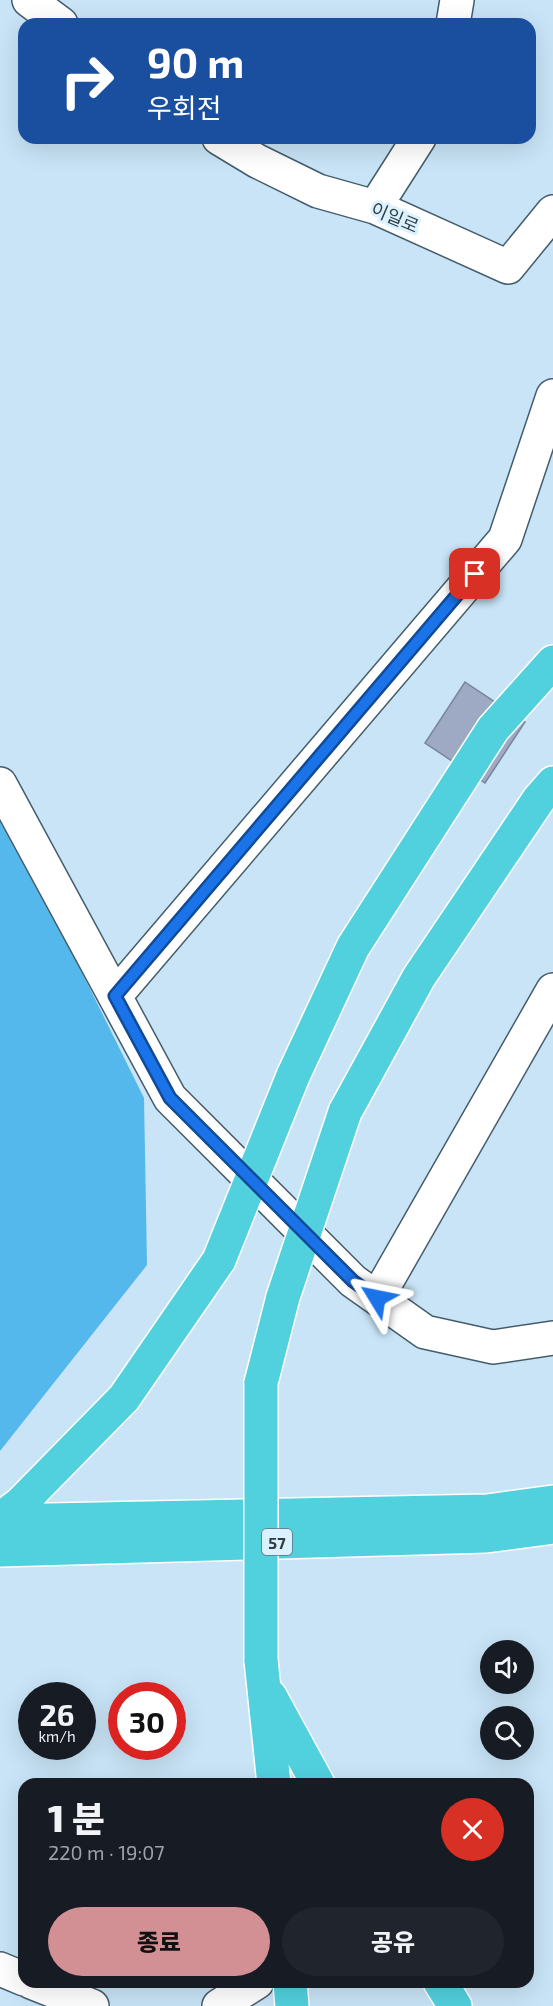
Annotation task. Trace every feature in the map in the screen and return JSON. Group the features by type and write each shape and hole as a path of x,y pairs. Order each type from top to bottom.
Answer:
{"highway":[{"path":"0,1520 20,1504 124,1398 219,1260 293,1076 360,938 493,729 553,662"},
{"path":"273,1778 261,1671 261,1383 283,1297 345,1112 420,977 539,799 553,783"},
{"name":"57","path":"0,1520 487,1510 553,1502"},
{"name":"57","path":"0,1550 486,1536 553,1527"},
{"path":"261,1671 315,1778"},
{"path":"290,1988 292,2006"},
{"path":"444,1988 454,2006"}],"street":[{"path":"29,0 53,18"},
{"path":"454,18 458,0"},
{"name":"이일로","path":"229,144 257,161 318,191 375,207 508,267 553,212"},
{"path":"375,207 415,144"},
{"path":"115,996 505,539 553,396"},
{"path":"0,784 170,1098 353,1281 425,1332 493,1347 553,1338"},
{"path":"377,1298 553,990"},
{"path":"0,1969 18,1976"},
{"path":"46,1988 92,2006"},
{"path":"219,2006 248,1988"}],"shaded area":[{"path":"0,807 144,1098 147,1265 0,1451"}],"building":[{"path":"465,682 525,722 485,783 425,743"}],"route":[{"path":"377,1298 353,1281 170,1098 115,996 475,574"}]}
